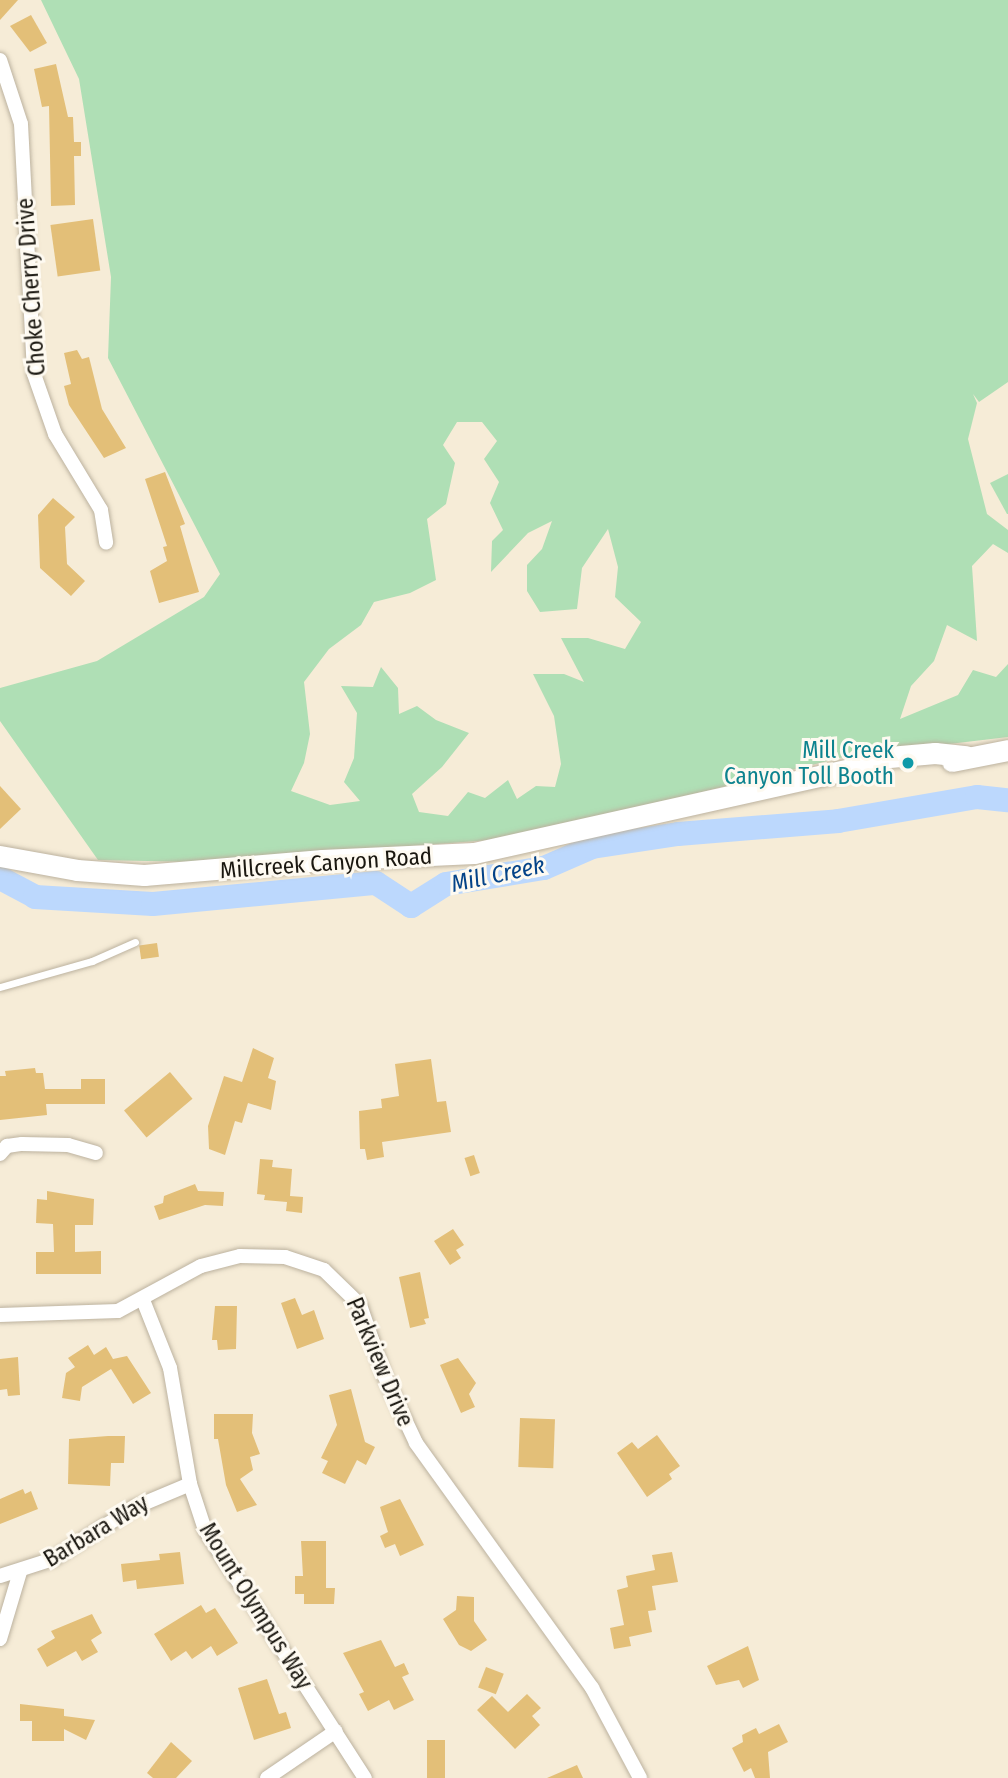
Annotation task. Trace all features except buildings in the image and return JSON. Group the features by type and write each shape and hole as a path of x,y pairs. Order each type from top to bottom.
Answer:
{"street":[{"name":"Choke Cherry Drive","path":"0,60 13,89 21,124 37,387 55,434 102,510 106,543"},
{"name":"Millcreek Canyon Road","path":"0,856 88,872 144,875 322,859 474,853 854,768 879,772 925,768 966,756 1008,750"},
{"path":"0,1154 7,1146 22,1144 68,1145 96,1153"},
{"name":"Parkview Drive","path":"0,1315 97,1313 143,1300 201,1266 240,1256 303,1261 343,1284 359,1305 390,1388 416,1443 584,1678 640,1778"},
{"name":"Mount Olympus Way","path":"143,1300 170,1368 190,1484 211,1541 365,1778"},
{"name":"Barbara Way","path":"0,1576 20,1572 53,1559 157,1495 190,1484"},
{"path":"0,1639 20,1572"},
{"path":"267,1778 336,1731"}],"lane":[{"path":"0,987 92,961 135,942"}],"green space":[{"path":"41,0 1008,0 1008,382 979,402 973,394 977,403 968,439 987,514 1008,530 1008,553 993,544 972,566 977,641 947,625 934,661 911,686 900,719 958,695 973,670 996,677 1008,664 1008,737 848,756 515,838 197,862 98,860 0,721 0,688 97,661 204,597 220,574 108,358 111,277 79,79","holes":["457,422 482,422 497,441 484,459 499,482 490,503 503,530 492,541 491,572 528,533 552,521 542,549 527,565 527,591 540,612 577,609 582,568 608,529 618,567 615,597 641,622 625,649 588,638 561,638 584,682 564,674 533,674 554,716 561,764 555,787 536,786 517,799 508,780 485,798 468,792 448,816 419,812 412,794 442,767 469,733 436,720 417,706 399,714 398,688 381,667 373,687 341,686 357,713 354,758 344,782 360,801 330,805 291,791 304,763 310,734 304,682 329,649 361,625 374,602 410,593 436,580 427,519 446,504 455,463 443,445"]},
{"path":"1008,474 1008,514 1007,514 990,483"}],"waterway":[{"name":"Mill Creek","path":"0,878 35,897 153,904 376,883 411,906 446,884 544,868 592,847 678,834 838,821 977,797 1008,800"}],"place":[{"name":"Mill Creek Canyon Toll Booth","path":"908,763"}]}
